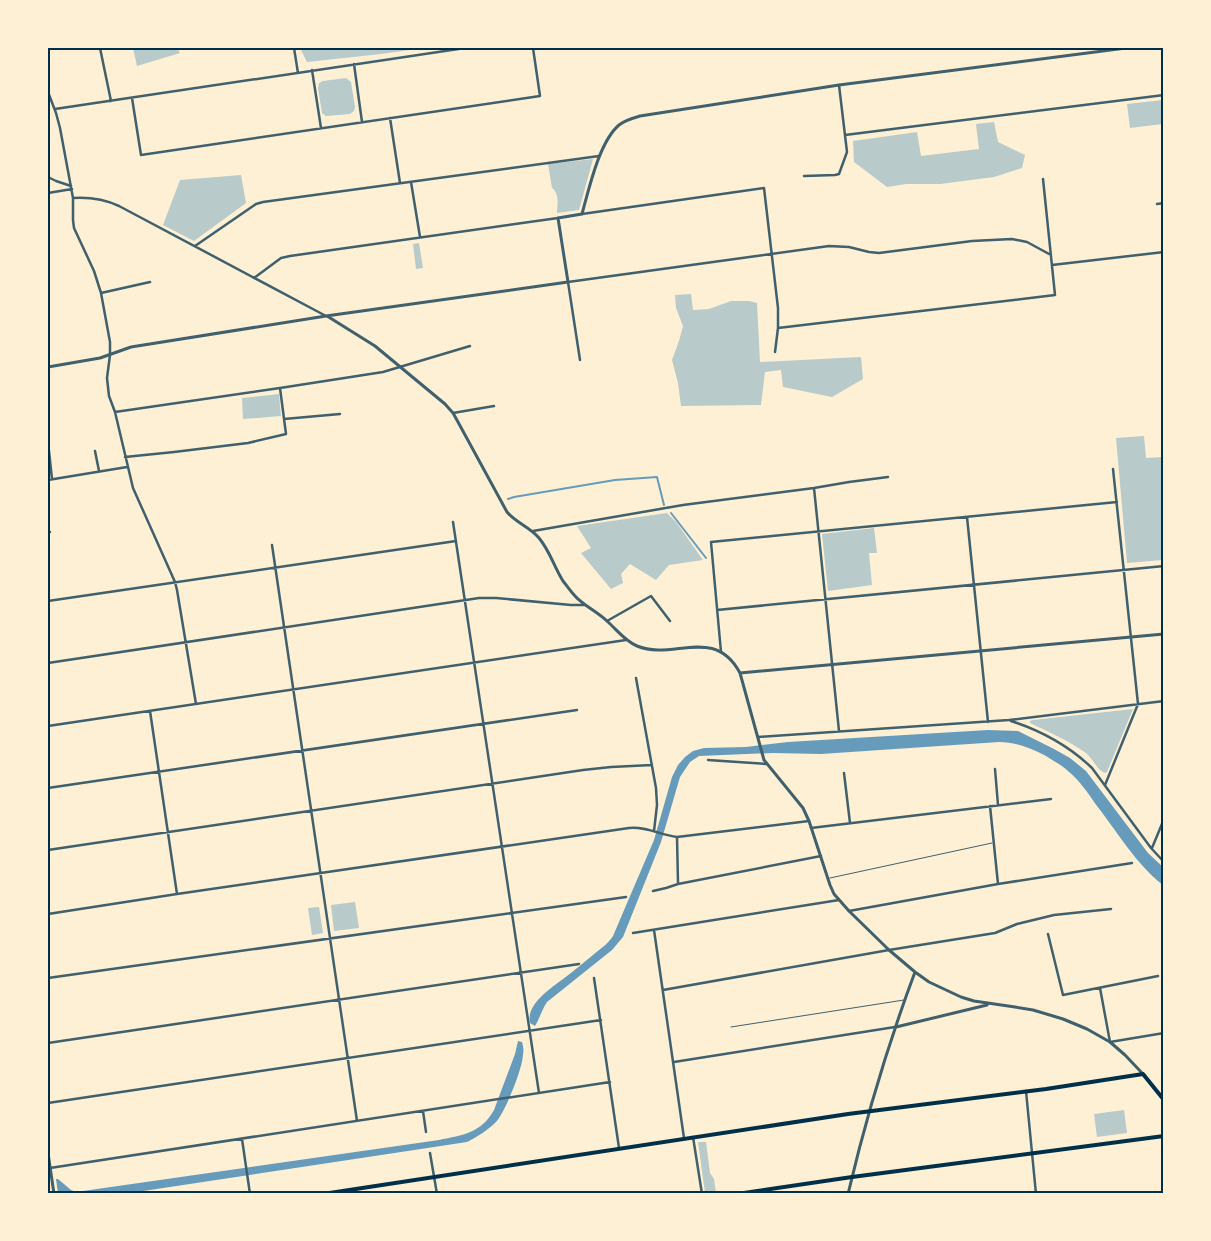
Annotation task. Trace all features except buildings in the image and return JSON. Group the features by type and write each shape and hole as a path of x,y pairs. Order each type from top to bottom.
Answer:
{"main road":[{"path":"323,1194 684,1138 1143,1074 1164,1100"},
{"path":"737,1194 1164,1136"}],"street":[{"path":"100,48 110,101"},
{"path":"294,48 298,73"},
{"path":"55,109 465,48"},
{"path":"132,98 141,155 540,96 533,48"},
{"path":"582,214 600,156 608,138 618,126 640,116 839,85 1126,48"},
{"path":"354,64 362,122"},
{"path":"312,70 322,128"},
{"path":"804,176 839,174 846,156 846,135 839,85"},
{"path":"48,92 60,128 72,188 74,228 94,271 101,293 110,342 107,386 109,396 115,412 133,488 175,582 196,704"},
{"path":"846,135 1164,95"},
{"path":"390,118 400,183"},
{"path":"195,246 256,204 263,202 600,156"},
{"path":"48,177 72,188"},
{"path":"778,328 1055,295 1043,179"},
{"path":"411,181 420,237"},
{"path":"48,193 72,188"},
{"path":"254,278 284,257 764,188 778,308 775,352"},
{"path":"73,198 95,198 128,210 326,316 364,338 439,398 453,414 507,512 533,531 545,545 573,594 607,621 626,640 636,646 647,649 707,647 721,652 734,663 740,673 766,764 800,804 809,821 832,889 849,911 889,950 929,982 961,997 974,1002 1015,1007 1054,1016 1087,1029 1110,1042 1126,1055 1143,1074"},
{"path":"1157,204 1164,203"},
{"path":"558,218 580,360"},
{"path":"48,366 87,361 131,347 326,316 829,246 849,247 879,253 972,241 1012,239 1027,242 1051,256"},
{"path":"1052,265 1164,252"},
{"path":"101,293 150,282"},
{"path":"115,412 383,372 470,346"},
{"path":"125,457 248,443 286,434 280,388"},
{"path":"453,414 494,406"},
{"path":"284,419 340,414"},
{"path":"48,442 50,479 127,467"},
{"path":"95,451 98,472"},
{"path":"1105,785 1138,704 1113,469"},
{"path":"533,531 683,505 888,477"},
{"path":"814,488 839,732"},
{"path":"721,652 711,542 1117,502"},
{"path":"967,517 988,722"},
{"path":"453,522 538,1093"},
{"path":"48,601 456,541"},
{"path":"272,545 357,1121"},
{"path":"717,610 1164,566"},
{"path":"607,621 651,596 670,621"},
{"path":"48,663 465,600 496,598 586,605"},
{"path":"740,673 1164,634"},
{"path":"48,726 626,640"},
{"path":"636,678 657,796 655,832"},
{"path":"759,739 988,722 1164,701"},
{"path":"48,788 577,710"},
{"path":"150,711 177,894"},
{"path":"1009,720 1044,733 1070,749 1092,768 1151,848 1164,862"},
{"path":"708,760 766,764"},
{"path":"48,850 583,770 652,765"},
{"path":"995,769 998,805"},
{"path":"844,773 850,823"},
{"path":"811,828 1051,799"},
{"path":"990,806 998,884"},
{"path":"1151,848 1164,819"},
{"path":"48,914 629,828 640,827 677,837 809,821"},
{"path":"677,837 678,884"},
{"path":"653,890 821,856"},
{"path":"849,911 998,884 1132,863"},
{"path":"48,978 626,897"},
{"path":"633,934 839,900"},
{"path":"663,990 995,933 1017,924 1054,915 1111,909"},
{"path":"654,930 684,1138"},
{"path":"1048,934 1063,995 1158,976"},
{"path":"48,1043 578,964"},
{"path":"848,1194 869,1112 904,1000 915,972"},
{"path":"594,978 619,1148"},
{"path":"1100,988 1110,1042"},
{"path":"674,1062 896,1027 990,1004"},
{"path":"48,1103 600,1020"},
{"path":"1110,1042 1164,1033"},
{"path":"50,1168 610,1082"},
{"path":"1026,1091 1036,1194"},
{"path":"423,1111 426,1132"},
{"path":"692,1137 702,1194"},
{"path":"242,1139 250,1194"},
{"path":"48,1153 54,1194"},
{"path":"430,1153 436,1194"}],"lane":[{"path":"828,879 993,843"},
{"path":"732,1027 904,1000"}],"shaded area":[{"path":"133,48 177,48 180,53 137,66"},
{"path":"300,48 424,48 307,62"},
{"path":"346,78 351,82 354,111 350,114 326,116 322,113 319,83"},
{"path":"1163,100 1163,124 1130,128 1127,104"},
{"path":"994,122 998,142 1025,155 1022,168 994,177 940,184 906,184 887,187 854,162 853,141 917,132 921,156 979,149 976,124"},
{"path":"593,159 579,210 557,213 557,196 552,188 548,164"},
{"path":"241,175 246,203 194,241 163,225 180,180"},
{"path":"419,243 423,268 416,269 413,244"},
{"path":"691,294 693,310 709,309 731,301 757,303 760,362 861,357 863,379 832,397 783,387 781,370 765,372 761,405 681,406 672,360 683,326 676,308 675,295"},
{"path":"279,394 281,416 243,419 242,398"},
{"path":"1144,436 1146,458 1163,457 1163,560 1127,563 1116,438"},
{"path":"667,513 676,522 703,560 669,565 656,580 630,564 621,574 623,583 611,589 581,553 591,548 577,526"},
{"path":"874,528 877,553 869,553 872,585 828,591 822,534"},
{"path":"1133,709 1105,773 1086,753 1030,723 1033,720"},
{"path":"355,902 359,928 334,931 331,905"},
{"path":"319,907 323,933 312,935 308,908"},
{"path":"1124,1110 1127,1133 1097,1137 1094,1114"},
{"path":"698,1142 706,1142 710,1173 714,1179 716,1193 705,1193"}],"water":[{"path":"988,730 1018,731 1070,758 1086,771 1148,853 1163,867 1163,885 1144,868 1084,787 1072,775 1046,756 1017,744 999,742 821,754 773,753 699,756 690,762 680,777 661,842 623,937 612,950 547,1002 535,1026 530,1023 530,1016 535,1003 552,987 604,946 613,936 654,840 672,777 678,765 693,751 704,748 746,747 788,742"},
{"path":"518,1041 522,1042 523,1045 522,1061 517,1079 500,1117 493,1125 467,1142 130,1193 58,1193 56,1179 76,1192 439,1140 471,1132 483,1124 494,1110"}],"waterway":[{"path":"508,499 615,480 657,477 664,505"},
{"path":"671,513 706,558"}]}
